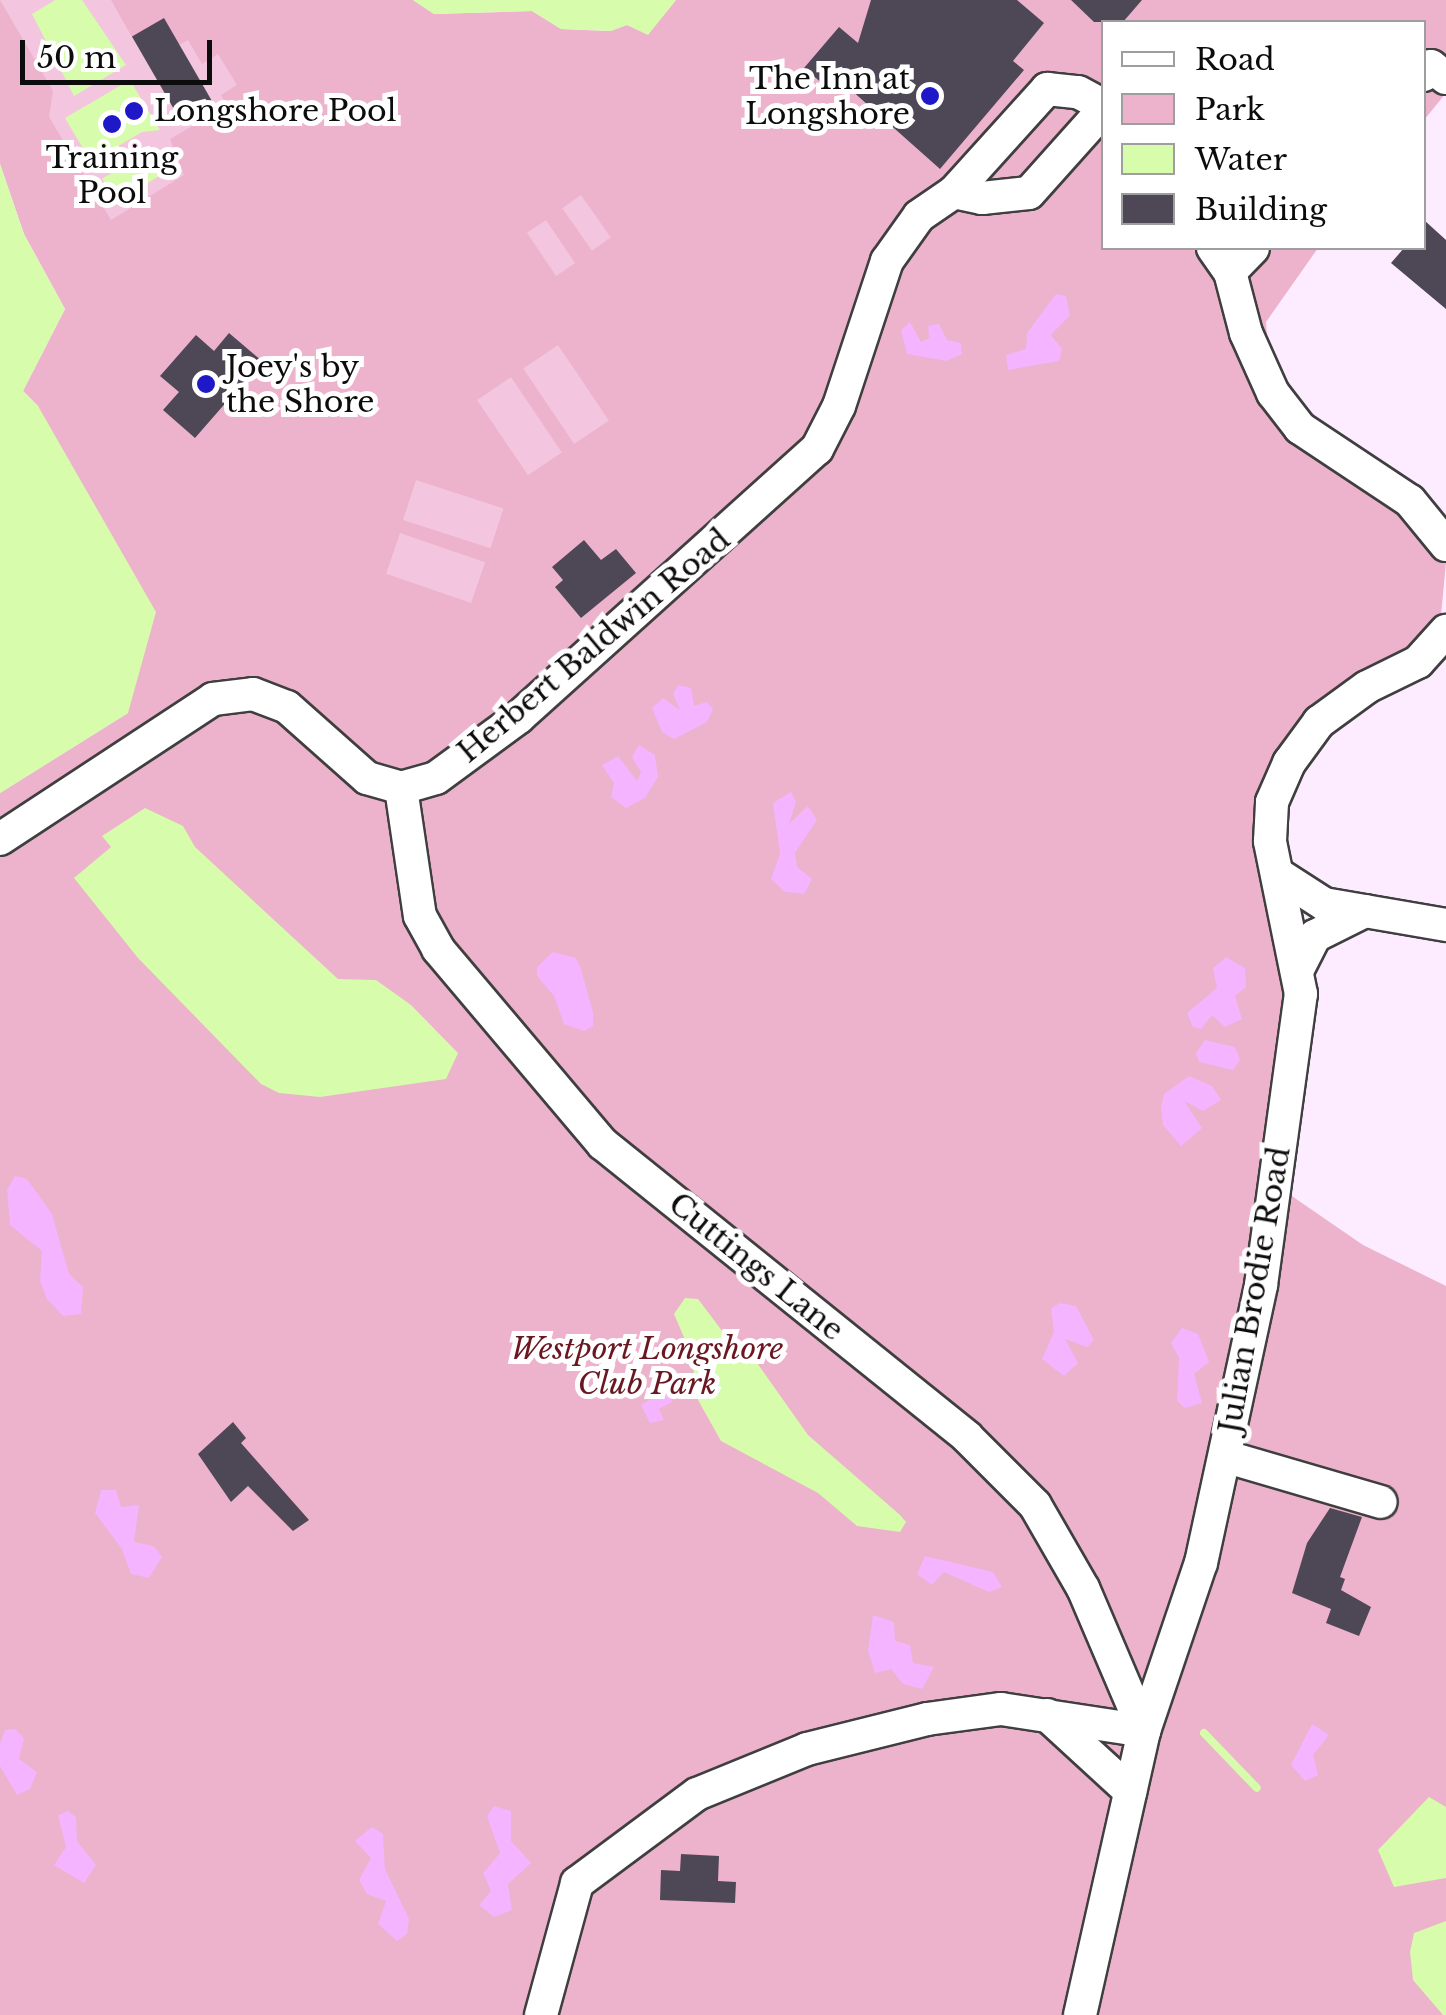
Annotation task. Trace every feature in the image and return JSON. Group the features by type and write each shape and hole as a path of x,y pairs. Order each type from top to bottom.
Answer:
{"street":[{"path":"1426,72 1431,66 1446,78"},
{"name":"Herbert Baldwin Road","path":"400,788 436,778 520,717 817,449 839,406 887,261 919,216 954,192 1047,89 1078,92 1101,106"},
{"name":"Herbert Baldwin Road","path":"954,192 982,198 1029,193 1101,111"},
{"path":"1248,250 1221,260 1246,333 1274,393 1300,428 1410,502 1446,544"},
{"name":"Julian Brodie Road","path":"1080,2015 1144,1731 1201,1563 1261,1285 1300,994 1270,841 1272,802 1289,763 1319,722 1367,687 1418,662 1446,631"},
{"path":"0,839 213,699 253,694 288,707 340,760 367,778 400,788"},
{"name":"Cuttings Lane","path":"400,788 420,916 438,949 603,1144 967,1437 1035,1505 1083,1588 1144,1731"},
{"path":"1279,875 1324,904 1446,925"},
{"path":"1298,969 1315,936 1365,911"},
{"path":"1226,1458 1381,1502"},
{"path":"541,2015 577,1883 674,1807 807,1749 927,1719 1001,1709 1144,1731"},
{"path":"1047,1715 1130,1791"}],"green space":[{"name":"Westport Longshore Club Park","path":"0,0 413,0 434,14 532,11 561,29 610,31 627,25 648,34 676,0 1446,0 1446,93 1426,118 1426,20 1101,20 1101,250 1317,250 1266,322 1271,392 1418,526 1446,562 1440,626 1281,747 1289,988 1267,1179 1363,1245 1446,1286 1446,2015 0,2015 0,793 128,713 38,406 23,391 65,309 24,234 0,164"}],"sand":[{"path":"1056,294 1066,296 1070,315 1051,335 1062,349 1059,361 1008,370 1006,355 1026,349 1027,333"},
{"path":"910,322 921,342 929,338 928,326 939,324 947,340 961,343 962,354 946,361 907,354 901,330"},
{"path":"678,685 691,688 694,706 707,702 713,709 707,722 674,739 662,732 652,708 663,698 680,710 673,694"},
{"path":"639,745 655,755 658,777 645,798 626,808 611,797 614,783 602,765 618,756 637,781 641,772 632,757"},
{"path":"791,792 796,802 789,824 808,806 817,820 795,853 797,867 812,879 804,894 785,892 771,879 780,854 773,803"},
{"path":"553,952 576,958 581,969 593,1012 593,1026 584,1031 564,1024 554,996 537,976 537,967"},
{"path":"1226,957 1245,968 1246,987 1235,996 1242,1019 1225,1027 1212,1015 1201,1029 1193,1027 1187,1013 1217,988 1213,968"},
{"path":"1205,1040 1235,1047 1240,1060 1233,1070 1199,1062 1196,1053"},
{"path":"1189,1076 1212,1086 1221,1100 1203,1111 1184,1101 1202,1128 1181,1146 1163,1125 1161,1107 1164,1094"},
{"path":"15,1176 27,1179 52,1214 69,1274 83,1287 81,1314 63,1316 47,1299 40,1281 42,1251 10,1225 7,1190"},
{"path":"1060,1303 1076,1306 1094,1340 1087,1347 1065,1339 1078,1363 1064,1376 1042,1359 1054,1332 1051,1308"},
{"path":"1182,1328 1198,1334 1209,1362 1194,1374 1202,1403 1185,1408 1177,1401 1179,1358 1171,1343"},
{"path":"666,1390 672,1402 659,1409 664,1420 650,1423 641,1405"},
{"path":"101,1490 116,1490 121,1507 139,1505 134,1542 154,1546 162,1557 149,1578 131,1574 122,1549 95,1513"},
{"path":"925,1556 993,1572 1002,1587 989,1592 944,1572 932,1585 917,1574"},
{"path":"873,1615 894,1622 895,1641 910,1645 913,1663 934,1667 922,1689 903,1684 891,1669 875,1673 868,1651"},
{"path":"1312,1724 1329,1735 1313,1755 1318,1775 1305,1781 1291,1765"},
{"path":"15,1729 24,1738 19,1759 37,1772 30,1789 17,1795 0,1766 0,1744 5,1730"},
{"path":"494,1806 511,1811 511,1841 531,1863 508,1884 512,1910 494,1917 479,1905 491,1891 483,1873 500,1853 487,1816"},
{"path":"68,1811 76,1817 77,1841 96,1865 84,1883 54,1865 66,1847 58,1815"},
{"path":"372,1827 383,1834 385,1869 409,1919 407,1934 397,1941 378,1924 386,1901 367,1894 359,1880 371,1858 355,1841"}],"shaded area":[{"name":"Longshore Pool","path":"0,0 111,0 132,37 163,19 179,45 188,40 202,64 218,54 237,85 221,95 227,106 170,139 184,175 111,220 49,117 53,91"},
{"path":"581,195 611,238 592,251 562,208"},
{"path":"546,220 575,263 556,276 527,233"},
{"path":"558,345 609,420 574,444 523,368"},
{"path":"511,377 562,452 528,475 477,400"},
{"path":"416,480 503,508 491,548 403,520"},
{"path":"400,533 485,562 471,603 386,574"}],"water":[{"path":"55,0 82,0 126,65 74,96 32,14"},
{"path":"413,0 676,0 648,35 627,25 611,31 561,29 532,11 434,14"},
{"name":"Training Pool","path":"130,80 160,130 142,132 91,162 65,118"},
{"path":"150,150 164,173 116,202 102,179"},
{"path":"0,164 24,234 65,309 23,391 38,406 156,612 128,713 0,793"},
{"path":"145,808 183,826 195,847 338,979 376,980 411,1005 458,1053 446,1079 320,1097 279,1093 261,1084 138,958 74,878 111,847 102,836"},
{"path":"685,1298 698,1299 726,1336 755,1360 808,1435 900,1515 906,1522 900,1532 857,1526 818,1493 721,1441 698,1400 691,1354 674,1314"},
{"path":"1429,1797 1446,1807 1446,1878 1394,1887 1378,1850"},
{"path":"1446,1921 1443,2015 1413,1980 1410,1952 1414,1933"}],"building":[{"name":"The Inn at Longshore","path":"871,0 1017,0 1044,23 1013,61 1024,70 940,169 832,73 823,84 804,68 839,27 858,43"},
{"path":"1071,0 1142,0 1125,20 1094,22"},
{"path":"164,18 212,100 179,119 132,36"},
{"path":"1426,222 1446,240 1446,309 1391,263 1402,250 1426,250"},
{"name":"Joey's by the Shore","path":"229,333 262,361 195,438 163,410 179,392 160,376 196,335 214,351"},
{"path":"584,540 601,560 616,549 636,573 581,618 555,587 563,580 552,567"},
{"path":"233,1422 246,1438 241,1443 309,1520 293,1531 248,1486 231,1502 198,1454"},
{"path":"1330,1508 1362,1517 1340,1577 1345,1579 1341,1590 1371,1607 1359,1636 1326,1623 1331,1609 1292,1593 1307,1543"},
{"path":"681,1854 719,1856 718,1881 736,1882 735,1903 660,1900 661,1870 680,1871"}],"waterway":[{"path":"1204,1733 1257,1788"}],"place":[{"name":"The Inn at Longshore","path":"930,96"},
{"name":"Longshore Pool","path":"134,111"},
{"name":"Training Pool","path":"112,124"},
{"name":"Joey's by the Shore","path":"206,384"}]}
